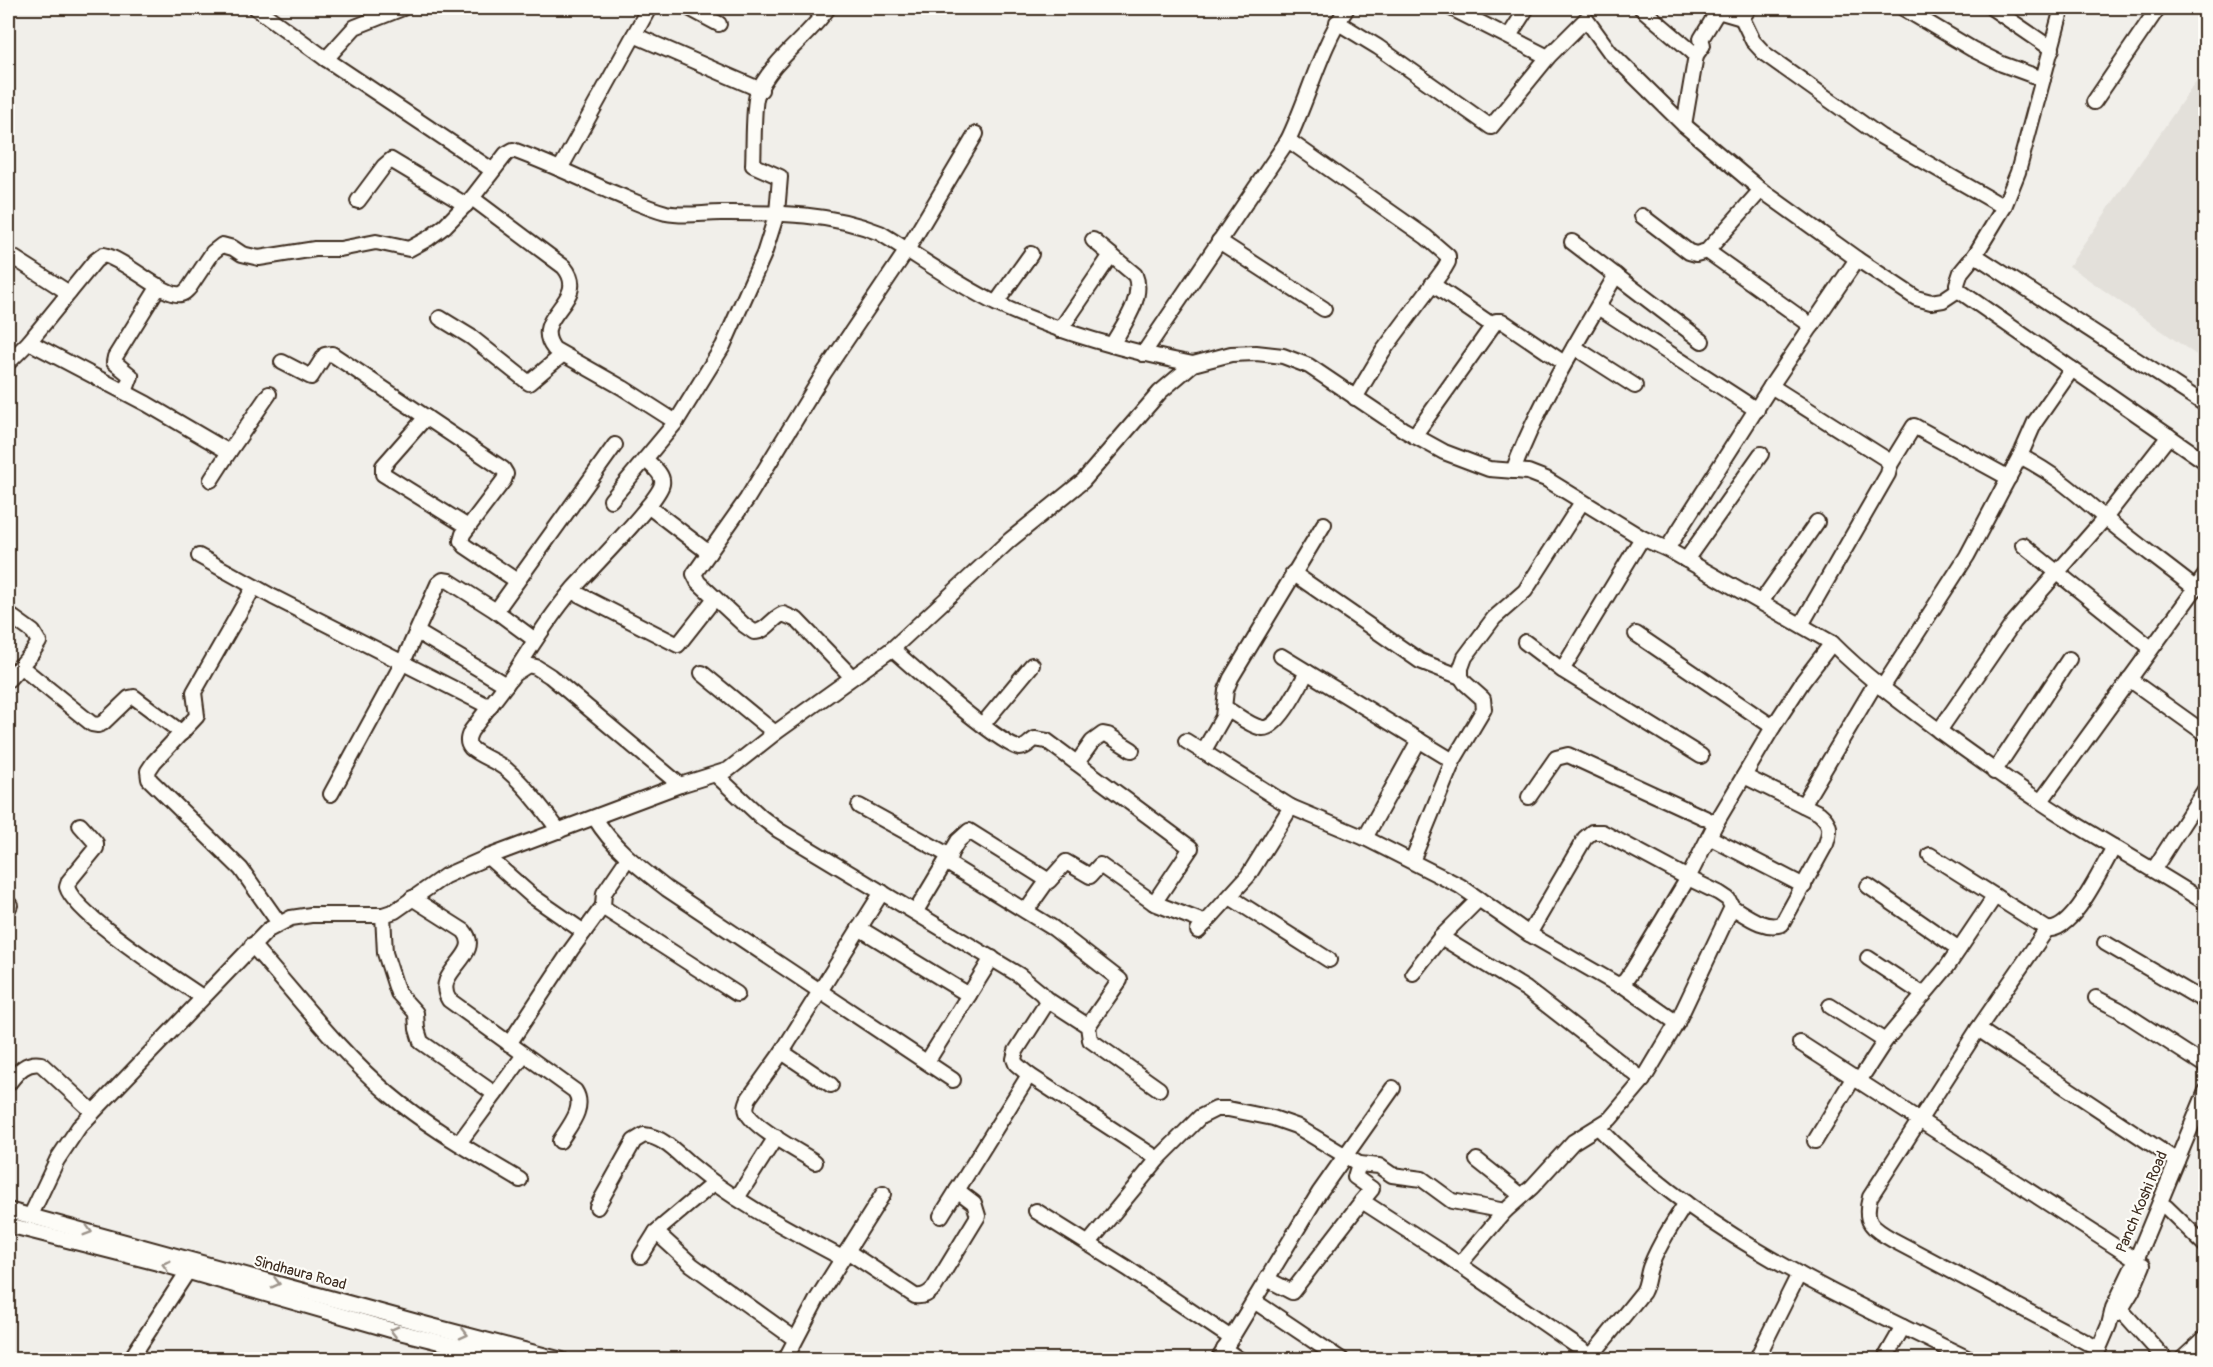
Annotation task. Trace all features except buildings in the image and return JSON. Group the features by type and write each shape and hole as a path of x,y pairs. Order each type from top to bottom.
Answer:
{"street":[{"path":"256,8 326,59 492,170"},
{"path":"326,59 355,27 403,8"},
{"path":"560,170 649,8"},
{"path":"689,8 719,24"},
{"path":"611,500 676,422 712,367 731,332 764,254 777,213 780,177 753,165 756,96 785,55 818,22 828,8"},
{"path":"1143,354 1288,140 1303,110 1337,22 1347,8"},
{"path":"1450,8 1548,57"},
{"path":"1509,36 1527,8"},
{"path":"1641,8 1696,55"},
{"path":"1903,8 1972,49 2002,64 2043,79"},
{"path":"1992,8 2052,49"},
{"path":"2062,8 2018,172 2004,207 1975,255 1961,272 1957,284 1958,290 2169,436 2203,456"},
{"path":"2094,102 2158,8"},
{"path":"1684,125 1696,55 1703,45 1701,39 1718,11 1746,13 1753,41 1765,54 1880,136 2004,207"},
{"path":"1337,22 1378,47 1491,128 1548,57 1586,19 1610,52 1684,125 1761,190 1916,298 1931,302 1943,300 1958,290"},
{"path":"634,35 760,90"},
{"path":"852,677 797,620 783,614 757,633 749,630 694,578 697,568 747,499 824,373 907,250 976,134"},
{"path":"1288,140 1444,250 1448,256 1448,262 1383,351 1355,398"},
{"path":"8,363 29,342 95,261 103,255 113,258 173,293 184,293 213,252 222,245 259,258 315,249 340,249 376,242 409,249 445,226 469,201 506,153 513,150 666,213 817,215 863,226 879,233 996,303 1060,330 1143,354 1193,364"},
{"path":"358,201 391,160 469,201 564,267 571,275 573,283 571,291 552,318 549,342 562,355 608,379 676,422"},
{"path":"1642,216 1689,252 1696,254 1707,251 1761,190"},
{"path":"1093,240 1135,275 1138,282 1135,303 1112,345"},
{"path":"1219,242 1324,309"},
{"path":"1572,242 1702,341"},
{"path":"1707,251 1812,326"},
{"path":"8,254 69,293"},
{"path":"996,303 1031,254"},
{"path":"1060,330 1111,255"},
{"path":"1975,255 2205,405"},
{"path":"1667,549 1771,386 1857,259"},
{"path":"1513,471 1564,363 1616,275"},
{"path":"1432,285 1492,325"},
{"path":"124,392 131,376 114,362 115,357 159,286"},
{"path":"1598,307 1757,410"},
{"path":"440,318 471,337 529,383 562,355"},
{"path":"1414,436 1496,321 1502,321 1564,363"},
{"path":"29,342 124,392 229,452"},
{"path":"1574,347 1635,386"},
{"path":"31,1215 57,1160 80,1127 268,930 291,918 311,915 383,915 395,911 445,876 488,857 680,785 728,770 775,733 892,649 1010,540 1083,481 1160,392 1193,364 1231,354 1256,353 1283,356 1309,366 1414,436 1474,465 1490,469 1528,472 1546,479 1642,538 1667,549 1832,643 1878,686 1994,772 2205,901"},
{"path":"282,362 311,377 325,356 332,354 503,469 506,474 504,480 468,527 461,541 517,581"},
{"path":"1803,805 1878,686 1967,556 2009,478 2035,422 2072,369"},
{"path":"1771,386 1886,459 1890,465"},
{"path":"212,480 269,394"},
{"path":"426,417 383,466 383,474 468,527"},
{"path":"1801,625 1914,426 2009,478"},
{"path":"1940,731 2014,622 2105,518 2169,436"},
{"path":"496,610 615,445"},
{"path":"1686,560 1761,454"},
{"path":"2020,456 2061,480 2105,518 2196,589"},
{"path":"559,831 540,805 509,771 469,746 468,739 471,731 572,591 648,506 663,483 661,476 645,459"},
{"path":"1412,861 1453,761 1484,709 1483,699 1461,677 1461,668 1473,646 1494,618 1525,591 1582,502"},
{"path":"648,506 709,553"},
{"path":"1761,602 1816,522"},
{"path":"1203,752 1223,717 1226,690 1231,678 1324,524"},
{"path":"1562,670 1642,538"},
{"path":"2023,544 2151,648"},
{"path":"199,556 254,587 490,707"},
{"path":"1293,573 1420,662 1461,677"},
{"path":"2041,801 2205,574"},
{"path":"331,794 403,662 438,584 443,580 496,610 535,640"},
{"path":"254,587 194,692 197,716 148,771 149,778 242,869 279,923"},
{"path":"572,591 678,645 715,598"},
{"path":"8,614 33,632 39,642 8,680"},
{"path":"417,632 510,680"},
{"path":"1636,634 1773,727"},
{"path":"1525,642 1562,670 1701,756"},
{"path":"1621,984 1632,971 1688,878 1716,824 1773,727 1803,681 1832,643"},
{"path":"892,649 982,724 1017,748 1022,748 1035,739 1042,739 1191,848 1154,903"},
{"path":"1281,656 1453,761"},
{"path":"1994,772 2069,659"},
{"path":"510,680 528,665 543,671 680,785"},
{"path":"982,724 1032,665"},
{"path":"20,666 92,724 103,723 129,698 134,697 182,733"},
{"path":"1225,708 1258,727 1265,729 1273,726 1307,672"},
{"path":"702,673 775,733"},
{"path":"2129,679 2205,734"},
{"path":"1077,763 1092,742 1103,734 1132,750"},
{"path":"1365,838 1419,740"},
{"path":"1186,741 1292,807 1365,838 1460,886 1529,934 1613,984 1621,984 1677,1023"},
{"path":"1529,797 1556,758 1568,755 1716,824"},
{"path":"716,775 778,830 992,958 1034,985 1045,998 1088,1026"},
{"path":"1529,934 1585,838 1592,832 1602,832 1719,893 1728,899 1732,907 1758,922 1773,927 1782,924 1826,843 1830,831 1828,820 1819,813 1744,776"},
{"path":"2154,869 2205,788"},
{"path":"859,806 948,859 1053,928 1120,980 1088,1026 1090,1040 1159,1089"},
{"path":"1026,911 1048,880 1066,862 1090,876 1100,865 1154,903 1202,927 1248,876 1292,807"},
{"path":"595,818 628,858 667,890 953,1080"},
{"path":"80,825 96,843 96,848 69,881 67,887 72,898 110,933 202,997"},
{"path":"916,912 958,841 969,831 1048,880"},
{"path":"1709,837 1804,886"},
{"path":"1930,855 2047,929 2053,930 2064,925 2081,905 2114,847"},
{"path":"488,857 532,896 584,932"},
{"path":"509,1044 603,906 604,893 628,858"},
{"path":"1868,886 1959,949"},
{"path":"815,1162 755,1124 747,1114 746,1107 757,1086 782,1052 882,892"},
{"path":"1815,1141 1857,1079 1959,949 1995,896"},
{"path":"1230,897 1329,960"},
{"path":"412,898 464,932 468,937 470,943 445,985 445,994 449,1000 575,1091 580,1104 560,1141"},
{"path":"1413,973 1441,937 1479,899"},
{"path":"603,906 615,917 737,994"},
{"path":"1459,1265 1505,1211 1532,1187 1574,1142 1610,1119 1643,1080 1677,1023 1732,907"},
{"path":"383,915 385,953 398,993 416,1013 421,1042 495,1094"},
{"path":"860,928 969,995"},
{"path":"2047,929 1918,1119 1870,1197 1867,1210 1868,1220 1874,1229 2096,1354"},
{"path":"1441,937 1526,990 1643,1080"},
{"path":"2105,943 2205,1002"},
{"path":"252,945 380,1086 429,1125 520,1180"},
{"path":"1868,957 1924,995"},
{"path":"927,1062 992,958"},
{"path":"1045,998 1046,1004 1042,1013 1016,1051 1014,1059 1016,1064 1029,1075 1158,1159"},
{"path":"2096,998 2118,1009 2205,1066"},
{"path":"1830,1006 1885,1041"},
{"path":"1978,1029 2177,1161"},
{"path":"1800,1043 2136,1260"},
{"path":"782,1052 831,1085"},
{"path":"459,1143 524,1055"},
{"path":"8,1084 20,1070 28,1065 41,1064 93,1112"},
{"path":"941,1216 1029,1075"},
{"path":"1224,1349 1319,1193 1393,1088"},
{"name":"Panch Koshi Road","path":"2096,1354 2109,1325 2113,1308 2136,1260 2205,1091"},
{"path":"1088,1244 1158,1159 1200,1117 1216,1109 1228,1109 1273,1118 1296,1126 1359,1164 1379,1166 1392,1174 1422,1179 1452,1201 1505,1211"},
{"name":"Panch Koshi Road","path":"2109,1325 2122,1311 2132,1291 2205,1115"},
{"path":"1598,1126 1641,1170 1742,1241 1799,1274 1971,1359"},
{"path":"597,1207 634,1142 644,1135 651,1136 663,1142 714,1183 777,1223 845,1254 915,1296 921,1297 928,1294 945,1270 978,1216 974,1203 957,1190"},
{"path":"737,1198 776,1137"},
{"path":"1477,1160 1522,1196"},
{"path":"1268,1278 1292,1292 1372,1189 1355,1177 1359,1164"},
{"path":"641,1256 656,1232 714,1183"},
{"path":"785,1359 845,1254 883,1194"},
{"path":"1362,1201 1459,1265 1590,1358 1647,1286 1649,1269 1658,1249 1686,1203"},
{"path":"2166,1207 2204,1242"},
{"name":"Sindhaura Road","path":"8,1210 562,1359"},
{"path":"1036,1211 1088,1244 1240,1359"},
{"path":"8,1225 188,1271 381,1328 512,1359"},
{"path":"656,1232 692,1265 795,1339"},
{"path":"130,1359 188,1271"},
{"path":"1756,1359 1799,1274"},
{"path":"1254,1301 1342,1359"},
{"path":"2122,1311 2166,1359"},
{"path":"1884,1359 1903,1327"},
{"path":"2181,1359 2205,1337"}],"shaded area":[{"path":"2205,68 2205,361 2069,266"}]}
